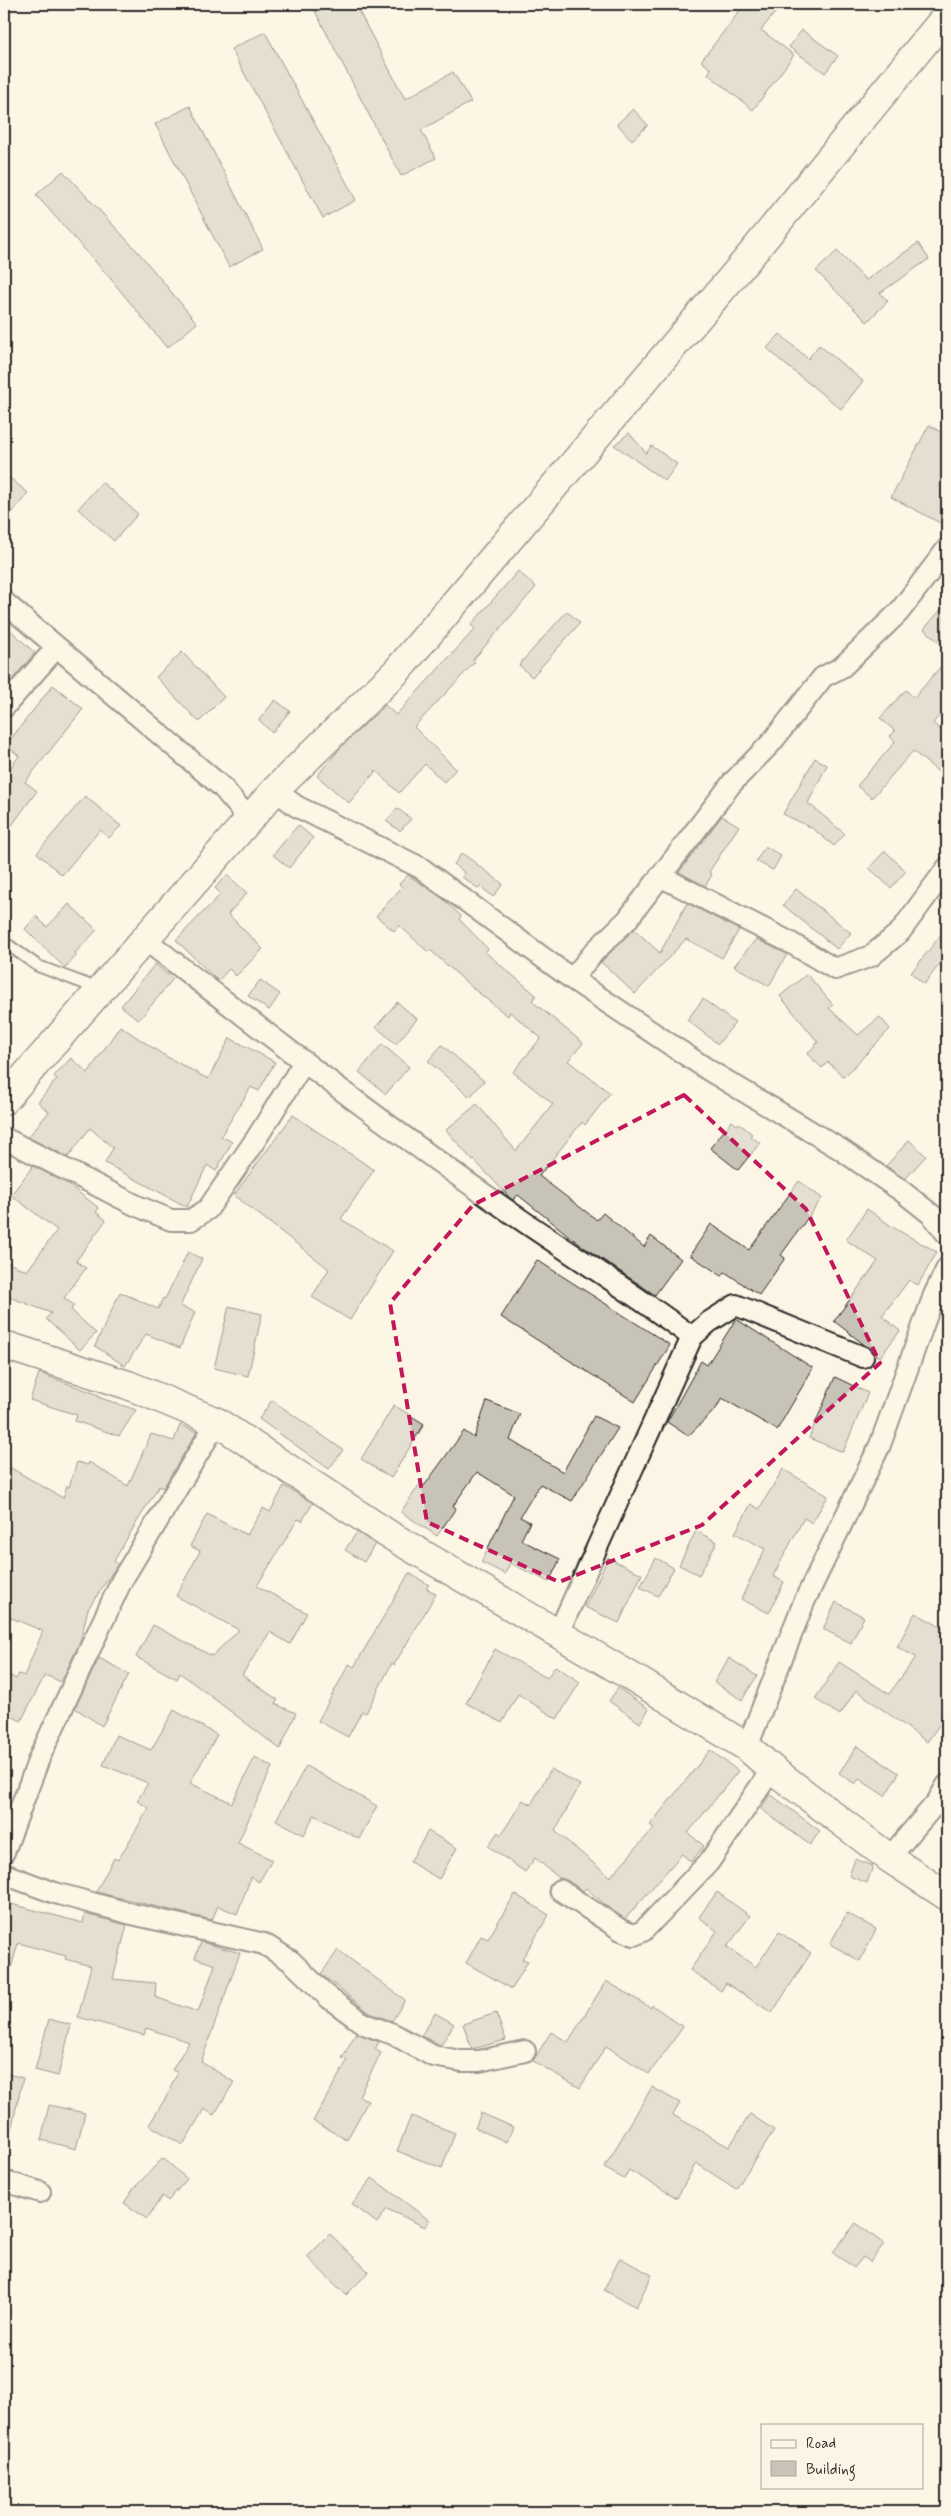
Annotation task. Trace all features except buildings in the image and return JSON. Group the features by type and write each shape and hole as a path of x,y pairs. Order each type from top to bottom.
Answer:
{"main road":[{"path":"4,1100 143,938 274,790 396,672 745,262 947,15"},
{"path":"4,1345 128,1385 217,1422 388,1534 746,1747 889,1858 947,1896"}],"street":[{"path":"572,979 595,951 627,920 732,783 771,743 823,677 842,667 899,612 944,559"},
{"path":"4,602 222,787 249,819"},
{"path":"4,707 56,648"},
{"path":"274,790 296,806 421,868 572,979 710,1071 856,1160 932,1215 947,1234"},
{"path":"660,876 792,943 835,969 870,956 900,932 947,868"},
{"path":"143,938 304,1062 502,1207 647,1303 692,1337"},
{"path":"4,1138 135,1205 171,1220 191,1220 208,1209 256,1139 304,1062"},
{"path":"746,1747 804,1602 880,1445 940,1298 947,1268"},
{"path":"558,1634 692,1337 709,1322 736,1305 863,1357"},
{"path":"6,1839 40,1756 122,1580 217,1422"},
{"path":"560,1890 621,1930 634,1935 643,1931 709,1862 772,1769"},
{"path":"889,1858 937,1802 947,1785"},
{"path":"4,1874 55,1893 124,1912 264,1944 291,1961 328,1998 364,2024 394,2034 433,2056 461,2061 479,2061 525,2051"},
{"path":"4,2181 40,2192"}],"lane":[{"path":"4,942 38,966 100,989"}],"highlighted area":[{"path":"684,1095 806,1209 880,1363 702,1525 559,1582 427,1522 390,1303 473,1205"}]}
